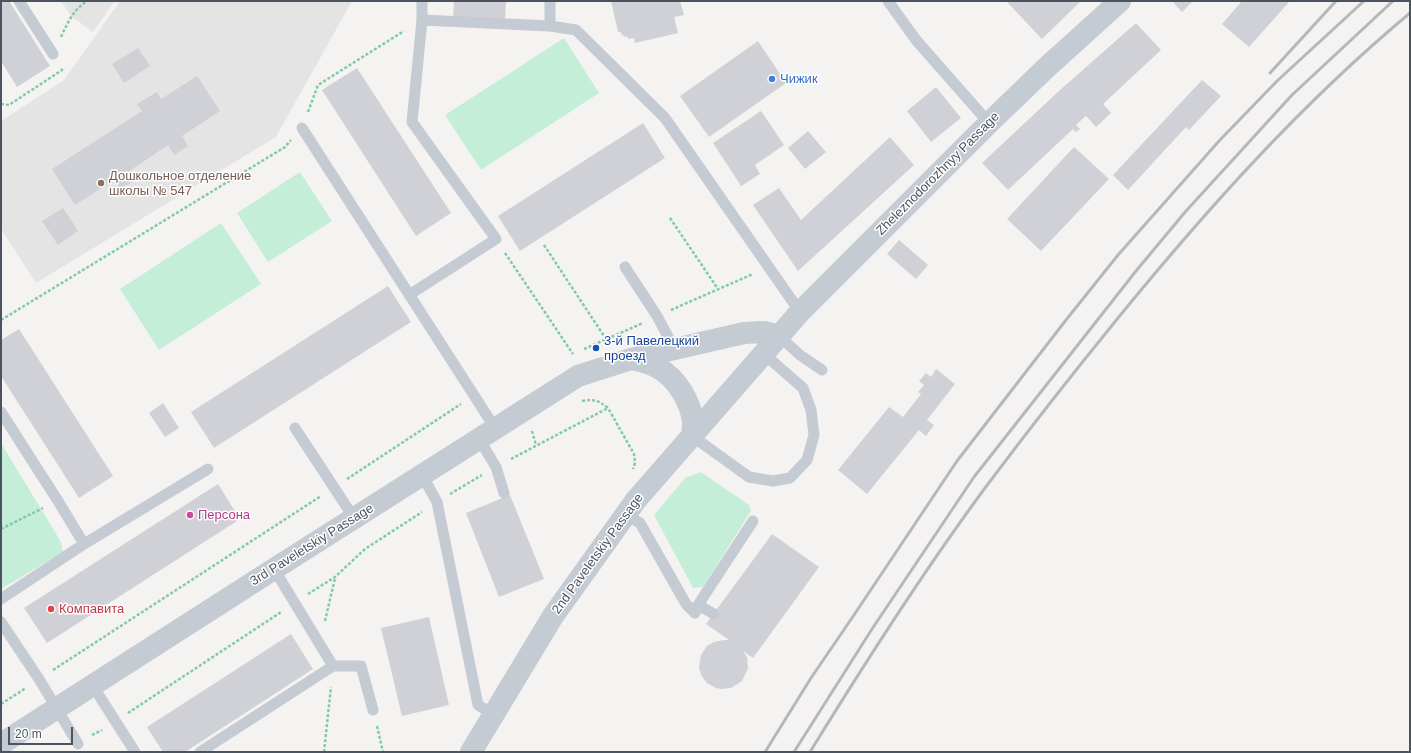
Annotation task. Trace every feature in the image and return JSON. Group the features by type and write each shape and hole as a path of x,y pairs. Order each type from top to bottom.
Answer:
{"street":[{"name":"Zheleznodorozhnyy Passage","path":"764,354 800,312 989,123 1046,68 1120,1"},
{"path":"631,359 744,333 764,332 779,336"},
{"name":"2nd Paveletskiy Passage","path":"471,752 553,616 625,514 764,354"},
{"path":"631,359 660,369 672,378 689,406 693,421 692,436"},
{"name":"3rd Paveletskiy Passage","path":"1,744 578,376 631,359"}],"lane":[{"path":"19,1 53,54"},
{"path":"409,295 496,239 412,122 422,20 422,1"},
{"path":"550,1 550,26"},
{"path":"888,1 916,40 989,123"},
{"path":"422,20 550,26 576,30 665,118 800,312"},
{"path":"302,128 473,396 487,434 504,493"},
{"path":"624,267 657,316 674,348"},
{"path":"779,336 800,355 822,370"},
{"path":"692,436 749,477 773,481 790,478 807,460 814,435 812,410 803,388 764,354"},
{"path":"1,412 84,544"},
{"path":"295,428 354,518"},
{"path":"1,599 84,544 208,469"},
{"path":"422,476 437,502 478,705 493,714"},
{"path":"625,514 640,524 686,604 695,613 698,605 753,521"},
{"path":"274,569 319,646 333,666"},
{"path":"698,605 714,614"},
{"path":"1,622 39,679 78,744"},
{"path":"200,752 333,666 361,666 373,710"},
{"path":"93,686 135,752"}],"path":[{"path":"1,104 10,105 62,70 53,54 71,16 82,4 87,1"},
{"path":"1,320 284,147 302,128 318,85 422,20"},
{"path":"670,218 718,289"},
{"path":"496,239 573,354 769,267"},
{"path":"544,245 606,339"},
{"path":"1,704 473,396"},
{"path":"576,402 592,399 601,402 608,408 634,454 635,463 631,473"},
{"path":"531,429 536,445"},
{"path":"1,529 58,501"},
{"path":"319,646 335,577"},
{"path":"78,744 116,721 294,604"},
{"path":"324,752 333,666"},
{"path":"373,710 383,752"}],"shaded area":[{"path":"61,1 115,1 93,32 71,16"},
{"name":"Дошкольное отделение школы № 547","path":"120,1 352,1 276,137 36,283 1,229 1,121 64,80"}],"green space":[{"path":"564,38 599,93 481,170 445,115"},
{"path":"300,172 332,221 268,262 237,213"},
{"path":"221,223 261,284 159,350 120,289"},
{"path":"1,443 61,542 63,552 1,589"},
{"path":"701,472 749,505 751,511 703,587 693,588 654,515 685,478"}],"building":[{"path":"1,1 9,1 50,66 17,87 1,61"},
{"path":"454,1 506,1 505,20 453,18"},
{"path":"611,1 680,1 684,15 674,17 678,33 635,43 634,38 628,39 628,37 621,34 621,32 618,32"},
{"path":"1006,1 1081,1 1042,39"},
{"path":"1172,1 1193,1 1182,12"},
{"path":"1242,1 1290,1 1249,47 1222,24"},
{"path":"1136,23 1161,50 1103,104 1111,113 1096,127 1086,116 1076,125 1080,129 1076,132 1073,129 1008,190 982,163 1060,90"},
{"path":"758,41 786,83 709,137 680,96"},
{"path":"138,48 150,66 124,83 112,64"},
{"path":"357,68 451,213 416,236 322,90"},
{"path":"197,76 220,111 182,136 188,146 174,155 168,145 128,172 134,181 120,189 114,180 75,205 52,169 142,111 137,104 157,92 161,99"},
{"path":"1202,80 1221,96 1189,130 1186,127 1128,190 1113,175"},
{"path":"936,87 961,118 931,142 907,111"},
{"path":"761,111 784,145 755,165 760,174 741,186 713,143"},
{"path":"643,123 665,158 520,251 498,216"},
{"path":"808,131 826,152 805,169 788,148"},
{"path":"890,137 914,165 798,271 753,205 779,188 801,220"},
{"path":"1074,147 1109,179 1041,251 1007,219"},
{"path":"63,208 78,231 58,245 42,221"},
{"path":"899,240 928,265 916,279 887,254"},
{"path":"388,286 411,322 214,448 191,412"},
{"path":"19,329 113,476 79,498 1,376 1,340"},
{"path":"936,369 955,384 927,420 934,425 926,436 919,430 867,494 838,470 889,407 903,417 921,394 918,392 924,385 919,381 926,373 931,377"},
{"path":"163,403 179,428 165,437 149,413"},
{"path":"218,484 240,519 47,643 24,608"},
{"path":"510,495 544,579 499,597 466,513"},
{"path":"772,534 819,567 753,658 743,651 747,657 748,668 742,681 731,688 716,688 707,683 701,675 699,667 701,655 707,646 714,642 729,640 706,624"},
{"path":"429,617 449,705 402,716 381,628"},
{"path":"291,634 313,669 185,752 163,752 147,727"}],"railway":[{"path":"1270,73 1336,1"},
{"path":"765,752 811,678 957,461 1066,320 1118,255 1219,141 1277,81 1364,1"},
{"path":"794,752 872,629 974,477 1136,271 1186,211 1292,95 1393,1"},
{"path":"810,752 896,616 964,516 1036,421 1118,318 1186,237 1257,158 1331,83 1410,13"}],"place":[{"name":"Чижик","path":"772,79"},
{"name":"Дошкольное отделение школы № 547","path":"101,183"},
{"name":"3-й Павелецкий проезд","path":"596,348"},
{"name":"Персона","path":"190,515"},
{"name":"Компавита","path":"51,609"}]}
